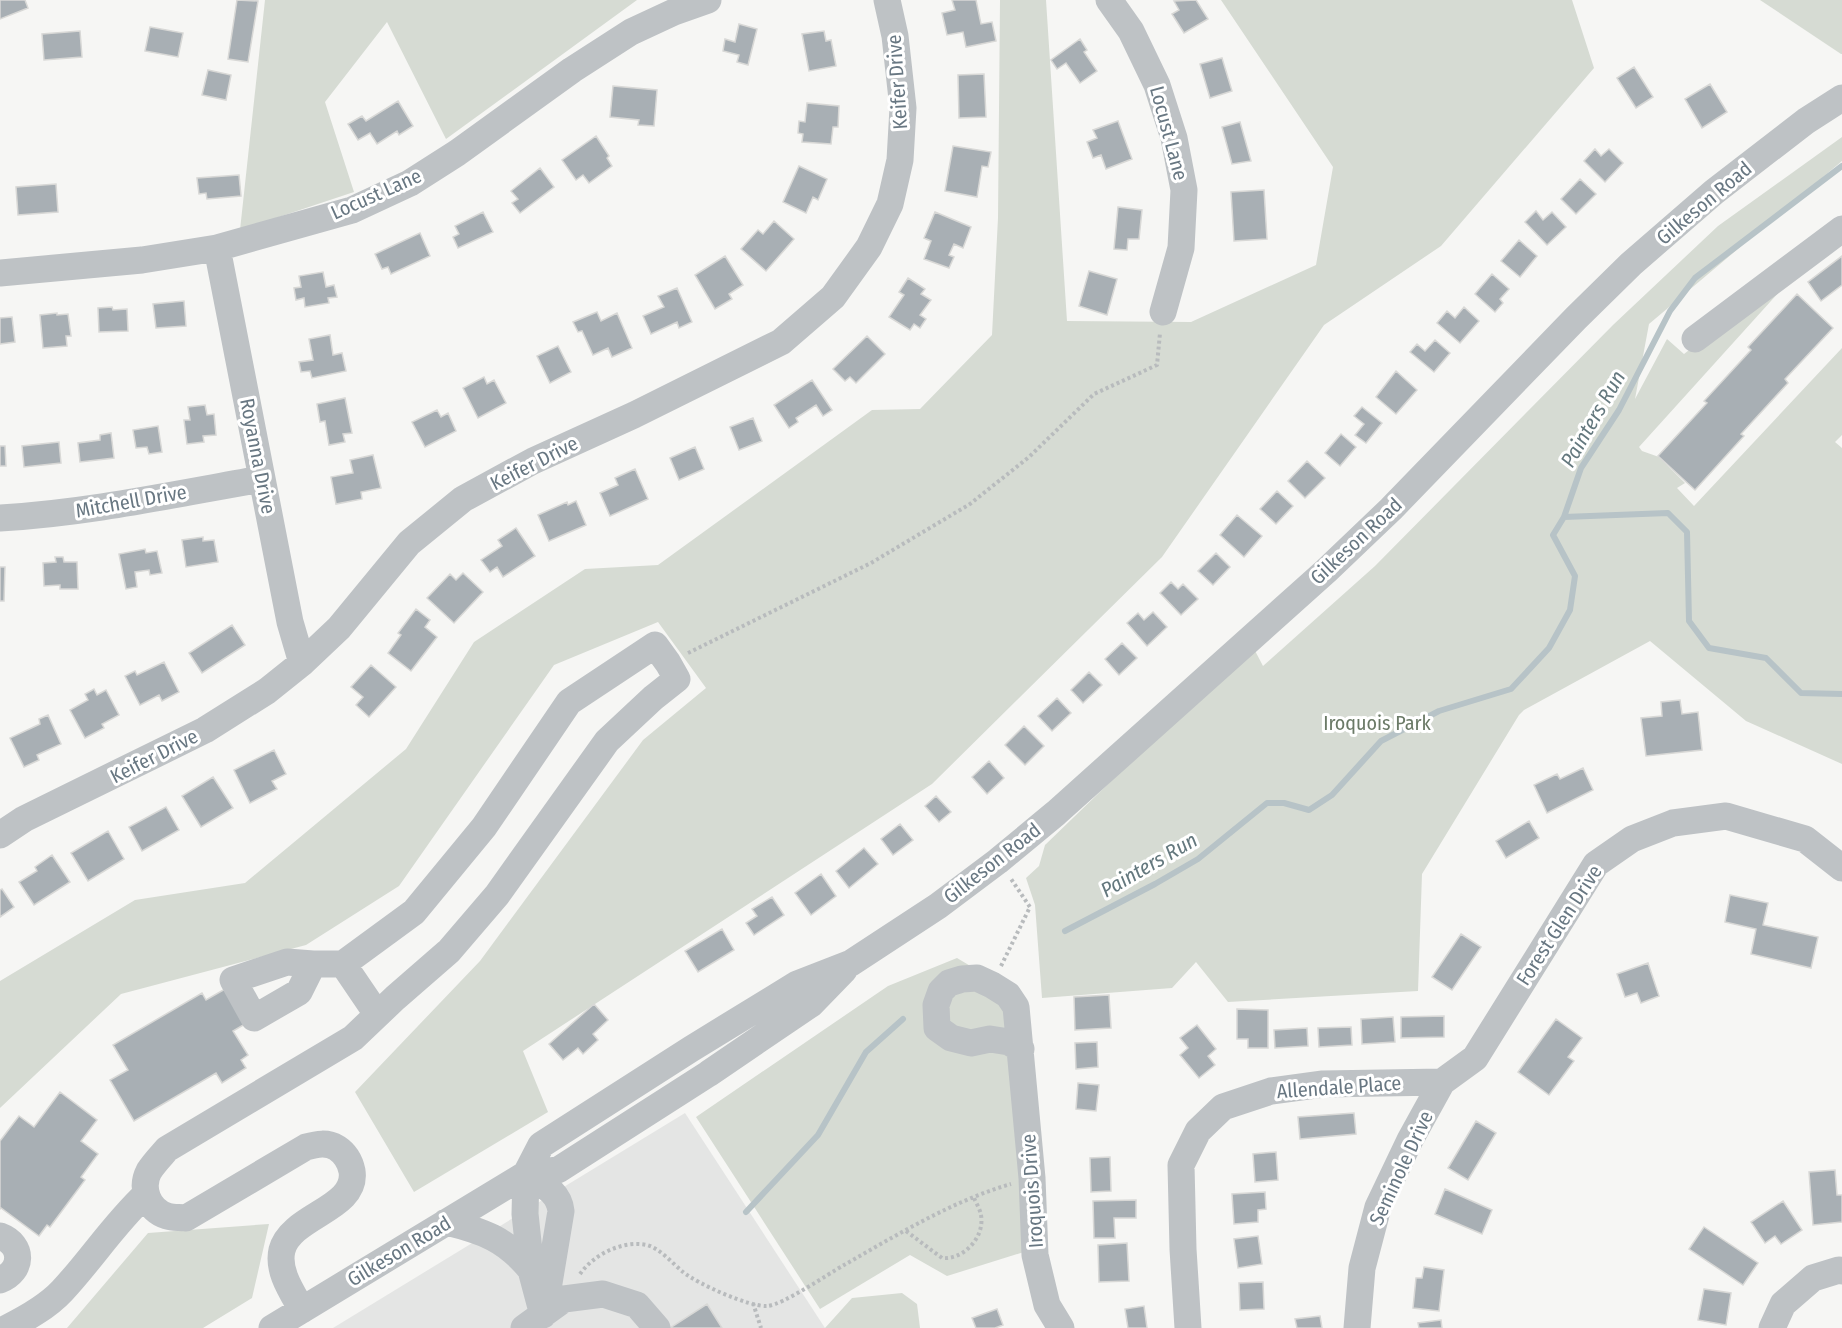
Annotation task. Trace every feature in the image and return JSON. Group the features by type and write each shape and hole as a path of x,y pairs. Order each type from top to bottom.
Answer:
{"street":[{"name":"Locust Lane","path":"0,273 142,260 217,248 352,210 410,183 457,153 572,70 631,32 674,12 708,0"},
{"name":"Keifer Drive","path":"0,835 24,819 205,730 267,691 302,663 339,628 409,543 464,499 533,461 781,342 833,297 869,247 890,204 900,160 903,108 895,36 887,0"},
{"name":"Locust Lane","path":"1109,0 1131,31 1157,85 1174,138 1184,189 1180,248 1163,312"},
{"name":"Gilkeson Road","path":"272,1328 526,1174 541,1145 691,1048 797,984 851,963 938,906 998,861 1056,813 1359,540 1631,264 1714,192 1806,121 1842,98"},
{"path":"1695,339 1842,229"},
{"name":"Royanna Drive","path":"217,248 290,622 302,663"},
{"name":"Mitchell Drive","path":"0,518 96,509 262,478"},
{"path":"302,1310 284,1275 281,1262 282,1251 293,1230 339,1201 348,1191 353,1179 350,1163 344,1152 334,1146 321,1143 306,1147 186,1218 167,1216 154,1209 145,1195 145,1182 150,1170 167,1149 353,1038 449,951 496,895 607,741 677,679 655,645 569,702 484,827 414,912 343,964 313,964"},
{"name":"Forest Glen Drive","path":"1442,1082 1475,1058 1596,864 1632,839 1673,823 1726,816 1805,839 1842,867"},
{"path":"343,964 377,1014"},
{"name":"Iroquois Drive","path":"1021,1049 1009,1042 990,1039 971,1043 951,1038 937,1028 936,1005 941,992 949,983 977,978 1008,995 1016,1007 1021,1049 1032,1178 1035,1255 1047,1305 1061,1328"},
{"name":"Allendale Place","path":"1188,1328 1181,1165 1197,1131 1223,1107 1271,1091 1323,1084 1442,1082"},
{"name":"Seminole Drive","path":"1357,1328 1362,1268 1378,1207 1410,1140 1442,1082"},
{"path":"526,1174 525,1214 531,1270 543,1318"},
{"path":"526,1174 556,1195 561,1211 543,1318"},
{"path":"7,1328 29,1317 60,1293 128,1210 145,1195"},
{"path":"446,1222 471,1228 493,1237 514,1251 531,1270"},
{"path":"0,1236 9,1240 17,1252 18,1259 6,1276 45,1304"},
{"path":"1772,1328 1784,1304 1813,1278 1842,1271"},
{"path":"543,1318 603,1294 637,1305 657,1328"}],"path":[{"path":"668,663 871,563 970,504 1029,457 1094,394 1157,365 1163,312"},
{"path":"992,985 1030,907 998,861"},
{"path":"543,1318 582,1271 600,1254 626,1245 648,1245 666,1256 698,1282 741,1300 767,1306 906,1231 974,1198 1032,1178"},
{"path":"906,1231 942,1258 949,1259 964,1254 970,1248 981,1223 981,1215 974,1198"},
{"path":"753,1303 761,1328"}],"shaded area":[{"path":"685,1113 825,1328 333,1328"}],"green space":[{"path":"265,0 637,0 446,139 387,22 325,102 354,192 240,230"},
{"path":"1000,0 1046,0 1067,321 1191,322 1316,265 1333,167 1221,0 1572,0 1594,68 1441,246 1324,325 1162,557 932,784 523,1051 548,1112 414,1192 355,1092 480,961 643,740 706,688 658,622 554,665 399,886 306,945 121,994 0,1108 0,981 135,900 245,883 406,749 474,642 585,569 658,565 872,410 920,409 992,335 998,218"},
{"path":"1760,0 1842,0 1842,54 1841,54"},
{"name":"Iroquois Park","path":"1842,137 1842,161 1649,324 1635,399 1667,339 1684,354 1777,283 1789,281 1639,447 1642,451 1659,457 1685,483 1677,488 1694,506 1842,348 1842,435 1835,442 1842,448 1842,764 1746,721 1650,641 1524,710 1519,715 1422,874 1418,991 1228,1002 1196,962 1172,988 1042,998 1035,905 1026,878 1039,866 1045,845 1252,645 1263,666 1375,566 1613,325 1718,226"},
{"path":"957,958 1014,992 1024,1252 947,1276 910,1255 820,1309 696,1117 888,986"},
{"path":"269,1224 252,1298 203,1328 67,1328 148,1233"},
{"path":"902,1293 917,1304 920,1328 825,1328 852,1298"}],"building":[{"path":"0,0 25,0 28,8 0,19"},
{"path":"237,0 258,1 248,62 228,59"},
{"path":"952,0 976,0 981,24 992,22 996,41 966,47 963,32 947,35 942,13 955,10"},
{"path":"1196,0 1208,19 1184,33 1172,14 1179,10 1174,1"},
{"path":"739,24 757,29 748,65 737,62 739,55 723,51 725,39 735,42"},
{"path":"150,27 183,33 178,57 145,51"},
{"path":"80,31 82,57 44,60 42,34"},
{"path":"824,31 826,41 831,40 836,66 809,71 802,34"},
{"path":"1080,39 1087,50 1084,52 1097,71 1080,83 1066,63 1057,69 1051,60"},
{"path":"1222,58 1232,91 1210,98 1200,64"},
{"path":"1634,67 1653,97 1636,108 1617,78"},
{"path":"208,70 231,75 226,100 202,95"},
{"path":"984,74 986,117 959,118 958,75"},
{"path":"1710,84 1727,112 1702,128 1685,99"},
{"path":"613,86 657,90 654,126 638,125 639,120 610,117"},
{"path":"398,101 413,126 399,135 397,131 377,144 370,133 358,140 348,124 362,116 366,121"},
{"path":"807,103 839,106 838,127 833,127 831,144 802,142 803,134 798,133 799,121 805,122"},
{"path":"1118,121 1132,159 1106,169 1101,155 1093,158 1087,142 1097,138 1093,130"},
{"path":"1240,122 1251,161 1232,164 1222,127"},
{"path":"596,136 609,156 607,158 612,166 589,183 583,175 576,180 562,160"},
{"path":"953,146 991,152 988,167 982,166 977,197 945,191"},
{"path":"1595,149 1601,156 1609,149 1623,163 1605,182 1584,161"},
{"path":"799,166 827,179 818,200 813,197 806,213 783,202"},
{"path":"540,168 554,187 520,213 512,203 518,199 511,191"},
{"path":"239,175 241,196 207,199 206,193 199,194 197,178"},
{"path":"1580,179 1596,194 1576,214 1561,199"},
{"path":"56,184 58,212 18,215 16,187"},
{"path":"1264,190 1267,239 1234,241 1231,192"},
{"path":"1118,207 1142,210 1139,239 1128,239 1127,250 1114,249"},
{"path":"1536,211 1543,220 1552,212 1566,227 1547,245 1525,222"},
{"path":"483,212 493,232 458,248 453,237 459,234 455,226"},
{"path":"935,212 971,227 963,248 954,244 949,255 954,257 949,268 924,259 931,241 924,238"},
{"path":"774,221 794,239 766,271 741,249 758,230 763,234"},
{"path":"420,233 430,256 391,274 388,267 382,269 375,254"},
{"path":"1519,240 1537,256 1520,277 1501,261"},
{"path":"725,256 743,285 729,294 732,299 715,309 695,275"},
{"path":"1842,256 1842,285 1821,301 1808,282"},
{"path":"1089,271 1117,279 1107,315 1079,306"},
{"path":"323,272 326,287 334,285 337,297 328,298 329,303 305,307 304,298 296,300 294,288 301,287 299,276"},
{"path":"1492,274 1509,289 1500,299 1503,303 1495,312 1475,294"},
{"path":"908,278 925,289 921,294 931,300 920,315 926,319 920,328 914,324 910,330 889,317 904,295 899,292"},
{"path":"677,288 692,322 679,328 677,322 651,334 643,316 664,307 658,296"},
{"path":"1797,294 1833,328 1785,379 1788,383 1741,434 1744,436 1695,490 1658,456 1707,403 1704,401 1751,350 1748,347"},
{"path":"184,301 186,326 156,328 153,304"},
{"path":"112,307 113,310 127,309 128,331 99,332 98,308"},
{"path":"1464,307 1479,321 1460,343 1437,323 1447,311 1455,318"},
{"path":"597,312 601,321 617,313 632,348 612,357 608,348 593,355 582,331 578,332 573,322"},
{"path":"57,313 57,315 68,314 71,336 66,336 67,346 43,348 40,315"},
{"path":"12,317 15,342 0,344 0,318"},
{"path":"330,335 333,355 342,353 346,371 312,378 310,371 301,372 299,362 313,360 309,339"},
{"path":"867,336 885,354 856,383 850,377 845,381 833,369"},
{"path":"1435,340 1450,353 1434,372 1410,352 1417,344 1425,351"},
{"path":"558,346 571,372 550,383 537,356"},
{"path":"1396,371 1417,390 1396,414 1376,397"},
{"path":"484,377 487,384 494,380 506,403 478,418 463,388"},
{"path":"812,380 832,410 823,416 816,405 796,418 798,422 789,428 774,405"},
{"path":"345,398 352,433 343,434 345,442 329,445 325,421 320,422 317,404"},
{"path":"205,405 207,415 214,414 216,435 203,436 204,442 187,444 184,420 190,420 188,407"},
{"path":"1362,407 1382,423 1366,443 1355,435 1364,424 1354,416"},
{"path":"437,410 441,417 448,413 456,431 425,447 412,422"},
{"path":"753,418 762,441 739,450 730,427"},
{"path":"158,426 162,452 149,454 147,447 136,448 133,430"},
{"path":"111,433 114,458 80,462 78,443 100,440 100,435"},
{"path":"1341,434 1356,447 1340,466 1325,453"},
{"path":"59,442 61,463 24,467 22,446"},
{"path":"0,446 5,446 6,466 0,466"},
{"path":"695,447 704,469 679,480 670,458"},
{"path":"373,455 381,488 361,492 362,499 336,504 331,477 353,473 350,460"},
{"path":"1307,461 1325,478 1305,498 1288,481"},
{"path":"635,469 648,499 610,516 600,493 618,485 615,478"},
{"path":"1277,491 1293,506 1276,524 1260,509"},
{"path":"576,501 586,525 549,541 538,515 567,502 568,505"},
{"path":"1237,515 1262,536 1244,557 1220,535"},
{"path":"516,528 535,556 503,577 497,567 490,572 481,560 502,546 498,540"},
{"path":"203,537 203,541 214,540 218,562 186,567 182,540"},
{"path":"145,549 146,553 157,551 162,573 150,575 149,570 135,572 137,587 126,589 119,554"},
{"path":"1216,553 1230,567 1213,585 1198,571"},
{"path":"55,557 63,557 64,562 77,562 78,589 60,589 60,585 44,586 43,563 56,562"},
{"path":"0,567 5,567 4,601 0,601"},
{"path":"463,573 483,592 454,623 427,598 450,574 456,580"},
{"path":"1171,582 1178,589 1183,584 1198,599 1181,615 1160,593"},
{"path":"416,609 430,620 425,627 437,637 411,671 388,653 401,635 398,633"},
{"path":"1153,612 1167,627 1147,646 1127,623 1138,613 1144,620"},
{"path":"232,625 245,645 202,673 189,653"},
{"path":"1122,643 1137,658 1119,675 1105,659"},
{"path":"164,662 179,692 162,701 159,695 140,705 125,676 135,671 137,675"},
{"path":"371,665 396,687 369,717 356,705 363,697 351,687"},
{"path":"1089,672 1102,685 1083,703 1071,690"},
{"path":"94,689 97,695 106,690 119,715 102,724 104,728 85,738 70,710 88,700 85,694"},
{"path":"1057,698 1071,713 1052,731 1038,716"},
{"path":"1680,700 1682,714 1698,712 1702,750 1646,756 1641,718 1662,716 1661,702"},
{"path":"48,715 61,744 37,755 39,760 24,767 10,738 40,724 39,719"},
{"path":"1024,726 1044,746 1025,765 1005,745"},
{"path":"274,750 286,774 272,781 277,789 250,803 234,770"},
{"path":"989,761 1004,778 987,794 972,777"},
{"path":"1583,768 1593,790 1547,813 1534,785 1557,774 1560,779"},
{"path":"213,777 233,808 201,827 182,796"},
{"path":"936,796 951,812 939,822 925,806"},
{"path":"166,807 179,830 142,851 129,827"},
{"path":"1529,821 1539,838 1506,858 1496,841"},
{"path":"900,824 913,840 893,855 881,839"},
{"path":"108,831 124,859 88,881 71,853"},
{"path":"864,848 878,864 849,888 836,871"},
{"path":"52,855 70,882 34,905 19,882 37,871 35,867"},
{"path":"821,874 836,896 811,915 795,893"},
{"path":"2,889 14,907 0,917 0,890"},
{"path":"1730,895 1768,903 1763,925 1818,937 1811,968 1751,954 1756,929 1725,922"},
{"path":"772,897 784,915 754,935 746,923 757,916 752,909"},
{"path":"722,929 734,950 698,972 685,951"},
{"path":"1461,934 1481,947 1452,990 1432,977"},
{"path":"1648,963 1659,996 1641,1003 1637,993 1625,997 1617,974"},
{"path":"225,989 245,1024 233,1031 248,1055 241,1060 246,1068 222,1083 216,1073 134,1121 110,1080 128,1070 113,1045 202,993 206,1000"},
{"path":"1109,995 1111,1028 1075,1030 1074,997"},
{"path":"594,1004 608,1020 593,1034 598,1040 583,1054 578,1048 563,1060 549,1044"},
{"path":"1237,1009 1268,1010 1268,1048 1248,1048 1248,1039 1237,1039"},
{"path":"1444,1016 1444,1037 1401,1038 1401,1017"},
{"path":"1393,1017 1395,1042 1362,1044 1361,1019"},
{"path":"1556,1019 1582,1038 1568,1057 1574,1061 1549,1095 1518,1072"},
{"path":"1197,1025 1216,1049 1208,1056 1215,1065 1199,1078 1180,1055 1188,1048 1180,1038"},
{"path":"1351,1027 1352,1045 1319,1047 1318,1028"},
{"path":"1307,1028 1308,1046 1275,1048 1274,1030"},
{"path":"1097,1042 1098,1067 1076,1069 1075,1043"},
{"path":"1078,1083 1099,1085 1096,1111 1076,1109"},
{"path":"60,1092 97,1120 81,1141 98,1154 81,1177 85,1180 50,1227 47,1225 39,1236 0,1209 0,1141 19,1116 34,1127"},
{"path":"1354,1113 1356,1134 1300,1139 1298,1117"},
{"path":"1476,1121 1496,1133 1468,1180 1448,1168"},
{"path":"1276,1152 1278,1180 1255,1182 1253,1154"},
{"path":"1110,1157 1111,1191 1091,1192 1090,1158"},
{"path":"1835,1170 1837,1195 1842,1195 1842,1222 1813,1225 1809,1172"},
{"path":"1445,1189 1492,1210 1482,1234 1435,1214"},
{"path":"1265,1192 1266,1209 1258,1210 1258,1222 1234,1224 1232,1194"},
{"path":"1136,1200 1136,1218 1114,1218 1115,1238 1094,1238 1093,1201"},
{"path":"1783,1201 1802,1230 1781,1244 1775,1236 1765,1243 1751,1222"},
{"path":"1704,1227 1758,1263 1743,1285 1689,1249"},
{"path":"1258,1236 1262,1264 1238,1268 1234,1239"},
{"path":"1127,1243 1129,1281 1099,1282 1098,1245"},
{"path":"1424,1267 1444,1270 1439,1311 1413,1308 1416,1278 1422,1278"},
{"path":"1263,1282 1264,1309 1240,1310 1239,1283"},
{"path":"1704,1289 1731,1293 1726,1325 1698,1320"},
{"path":"707,1304 722,1328 670,1328"},
{"path":"1144,1306 1147,1328 1128,1328 1125,1309"},
{"path":"997,1309 1003,1325 995,1328 976,1328 972,1318"},
{"path":"1320,1316 1322,1328 1297,1328 1295,1319"},
{"path":"1441,1320 1442,1328 1419,1328 1418,1323"}],"waterway":[{"name":"Painters Run","path":"1065,931 1198,859 1267,803 1284,803 1309,810 1332,795 1381,741 1439,711 1511,689 1549,648 1570,610 1575,576 1553,535 1564,517 1581,468 1619,410 1670,311 1695,278 1842,166"},
{"path":"1564,517 1668,513 1687,532 1689,621 1709,648 1766,658 1801,693 1842,694"},
{"name":"Painters Run","path":"746,1212 818,1135 866,1052 903,1019"}]}
